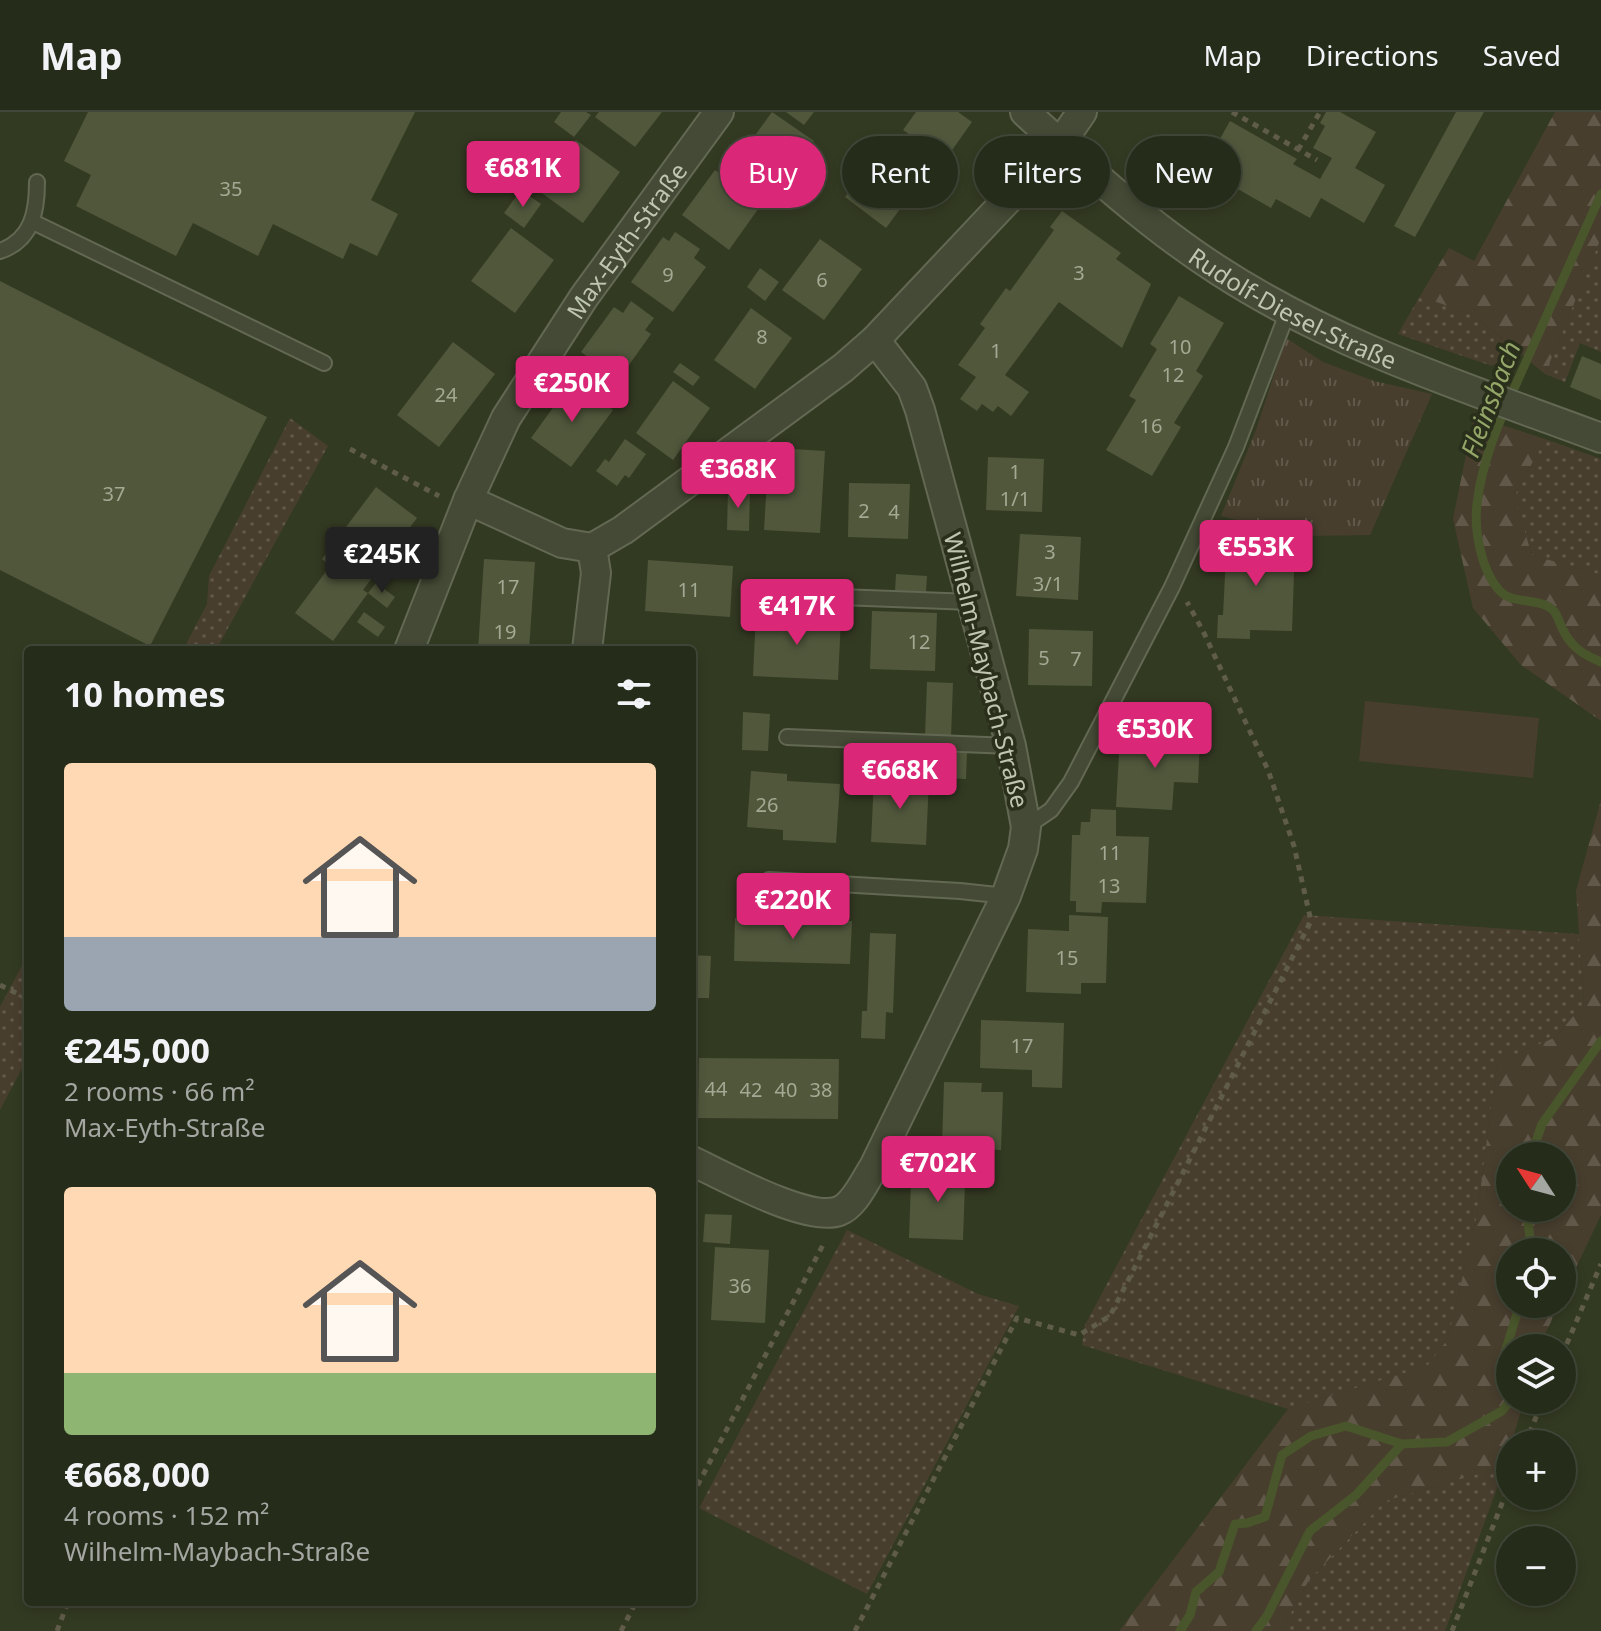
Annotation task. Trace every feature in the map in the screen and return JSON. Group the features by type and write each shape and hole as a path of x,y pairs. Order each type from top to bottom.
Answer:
{"street":[{"name":"Max-Eyth-Straße","path":"411,646 467,503 506,418 584,297 719,112"},
{"name":"Rudolf-Diesel-Straße","path":"1025,112 1051,136"},
{"path":"1066,136 1082,112"},
{"name":"Rudolf-Diesel-Straße","path":"1110,188 1217,269 1288,311 1371,352 1601,438"},
{"path":"467,503 562,543 592,548 623,530 843,368 875,340 1000,208"},
{"name":"Wilhelm-Maybach-Straße","path":"839,1211 851,1202 874,1167 1006,896 1023,849 1026,827 1011,746 920,410 912,388 875,340"},
{"path":"587,646 596,573 592,548"},
{"path":"696,1163 781,1202 818,1212 839,1211"}],"lane":[{"path":"0,251 22,238 33,222 37,182"},
{"path":"33,222 324,363"},
{"path":"1026,827 1051,810 1071,782 1172,587 1236,447 1288,311"},
{"path":"787,595 972,602"},
{"path":"787,737 1011,746"},
{"path":"769,880 1006,896"}],"path":[{"path":"1232,112 1317,160"},
{"path":"1298,150 1320,112"},
{"path":"350,449 430,493 467,503"},
{"path":"855,1631 1017,1318 1079,1335 1110,1316 1311,921 1294,846 1268,770 1192,609 1172,587"},
{"path":"0,985 24,997"},
{"path":"696,1488 839,1211"},
{"path":"1571,1334 1601,1264"},
{"path":"1452,1631 1499,1510"},
{"path":"57,1631 66,1606"},
{"path":"621,1631 634,1606"}],"green space":[{"path":"1555,112 1601,112 1601,238 1545,374 1475,316 1420,296 1449,248 1474,261"},
{"path":"1601,238 1601,352 1580,343 1565,382 1545,374"},
{"path":"1420,296 1475,316 1518,352 1492,366 1398,334"},
{"path":"1286,338 1323,362 1374,381 1432,394 1370,535 1296,536 1221,516 1256,430"},
{"path":"1474,416 1545,439 1514,497 1532,555 1601,575 1601,721 1521,665 1473,608 1453,519"},
{"path":"290,418 328,446 218,646 185,646 207,604 209,576"},
{"path":"1545,439 1601,459 1601,575 1532,555 1514,497"},
{"path":"1365,701 1539,718 1533,778 1359,761"},
{"path":"1601,800 1601,1215 1576,1268 1576,1238 1496,1238 1496,1318 1553,1318 1545,1334 1496,1334 1496,1414 1520,1414 1515,1430 1496,1430 1496,1469 1385,1501 1309,1580 1281,1631 1119,1631 1288,1409 1427,1366 1448,1339 1477,1215 1497,1063 1556,1037 1584,1003 1576,891"},
{"path":"1304,915 1579,934 1584,1003 1556,1037 1497,1063 1477,1215 1448,1339 1428,1366 1288,1409 1082,1345 1085,1325"},
{"path":"24,962 24,1065 0,1110 0,1007"},
{"path":"847,1230 978,1294 1019,1306 867,1594 699,1508"},
{"path":"1496,1469 1496,1491 1445,1631 1281,1631 1309,1580 1385,1501"}],"building":[{"path":"88,112 415,112 371,200 398,214 377,256 350,243 343,259 273,224 258,256 193,223 176,256 76,206 91,175 64,161"},
{"path":"561,112 586,112 591,115 574,137 554,122"},
{"path":"599,112 662,112 635,147 595,117"},
{"path":"772,112 807,136 755,136"},
{"path":"786,112 814,112 804,125"},
{"path":"916,112 958,112 972,122 958,142 958,136 911,136 903,130"},
{"path":"1326,112 1340,112 1376,132 1355,168 1385,185 1364,223 1321,198 1310,218 1276,199 1271,208 1241,191 1241,136 1222,136 1230,121 1297,159 1293,164 1320,179 1332,158 1313,148 1325,126 1320,123"},
{"path":"1456,112 1484,112 1415,237 1394,226"},
{"path":"576,140 620,172 583,223 539,191"},
{"path":"715,170 720,174 720,208 759,208 729,250 682,215"},
{"path":"521,190 541,204 524,228 504,213"},
{"path":"860,208 901,208 886,228"},
{"path":"1062,211 1121,253 1116,259 1151,284 1122,348 1059,302 1005,375 1029,392 1011,416 998,406 993,412 982,404 977,411 960,399 976,377 958,365 985,328 980,324 1006,288 1010,291 1054,230 1050,227"},
{"path":"511,228 554,260 515,313 471,281"},
{"path":"675,232 700,249 694,258 706,267 673,312 631,282 663,237 669,241"},
{"path":"820,239 862,269 824,320 782,290"},
{"path":"760,268 779,282 765,301 747,287"},
{"path":"0,281 267,417 150,646 0,570"},
{"path":"1179,296 1224,323 1196,371 1203,376 1174,423 1181,427 1152,476 1106,450 1136,400 1129,396 1157,349 1150,344"},
{"path":"631,301 654,318 645,330 651,334 619,379 581,352 614,307 623,313"},
{"path":"751,308 792,338 755,389 714,360"},
{"path":"453,342 495,374 439,447 397,415"},
{"path":"1582,356 1601,364 1601,400 1570,387"},
{"path":"680,363 700,377 693,386 673,372"},
{"path":"573,380 613,410 571,467 531,438"},
{"path":"673,381 710,408 673,460 636,433"},
{"path":"625,439 646,454 629,478 625,475 617,486 596,471 605,459 609,462"},
{"path":"792,449 825,451 820,533 764,530 768,463 792,464"},
{"path":"988,457 1044,459 1042,512 986,510"},
{"path":"849,483 910,484 908,539 848,537"},
{"path":"376,487 417,518 363,590 368,593 333,641 295,613 330,566 322,559"},
{"path":"728,489 750,490 749,531 727,530"},
{"path":"1020,534 1081,537 1078,600 1016,596"},
{"path":"1220,534 1253,536 1252,545 1295,546 1292,631 1250,630 1250,639 1217,638 1218,615 1223,615 1226,556 1220,556"},
{"path":"484,559 535,562 529,646 478,646"},
{"path":"648,560 733,566 730,617 645,611"},
{"path":"896,574 927,576 926,592 895,591"},
{"path":"376,583 395,597 387,608 368,593"},
{"path":"872,611 937,613 935,671 870,669"},
{"path":"364,612 385,627 378,637 357,622"},
{"path":"756,614 841,619 838,680 753,676"},
{"path":"1029,629 1093,631 1092,686 1028,685"},
{"path":"927,682 953,683 951,737 925,736"},
{"path":"743,712 770,714 768,751 742,750"},
{"path":"1120,736 1200,740 1198,783 1174,782 1172,810 1116,807"},
{"path":"943,751 967,752 966,779 942,778"},
{"path":"751,771 787,774 787,781 840,784 836,843 783,840 783,830 747,827"},
{"path":"874,778 929,780 926,845 871,842"},
{"path":"1091,809 1116,810 1116,836 1149,837 1146,903 1102,902 1101,913 1076,912 1076,901 1070,901 1072,835 1080,835 1081,822 1090,822"},
{"path":"1069,915 1108,917 1106,983 1081,983 1081,994 1026,992 1028,929 1069,931"},
{"path":"735,918 852,921 850,964 734,961"},
{"path":"870,933 896,934 893,1013 886,1012 885,1039 861,1038 862,1011 867,1011"},
{"path":"696,955 711,956 709,998 696,998"},
{"path":"981,1020 1064,1023 1062,1088 1032,1087 1032,1070 980,1068"},
{"path":"699,1058 839,1059 838,1119 698,1118"},
{"path":"944,1082 982,1083 981,1092 1003,1092 1001,1150 942,1147"},
{"path":"925,1162 957,1164 956,1183 965,1183 963,1240 909,1238 911,1181 924,1182"},
{"path":"705,1214 732,1215 730,1244 703,1242"},
{"path":"715,1247 769,1250 765,1323 711,1320"}],"waterway":[{"name":"Fleinsbach","path":"1601,194 1497,428 1480,484 1476,514 1483,561 1499,590 1511,598 1548,606 1573,645 1601,662"},
{"name":"Fleinsbach","path":"1536,1142 1542,1124 1601,1041"},
{"name":"Fleinsbach","path":"1528,1222 1530,1238"},
{"name":"Fleinsbach","path":"1511,1334 1516,1318"},
{"name":"Fleinsbach","path":"1256,1631 1267,1616 1310,1531 1356,1495 1402,1444 1447,1442 1497,1414"},
{"name":"Fleinsbach","path":"1180,1631 1190,1615 1196,1592 1219,1572 1235,1524 1265,1517 1282,1455 1311,1436 1346,1426 1402,1444"}]}
